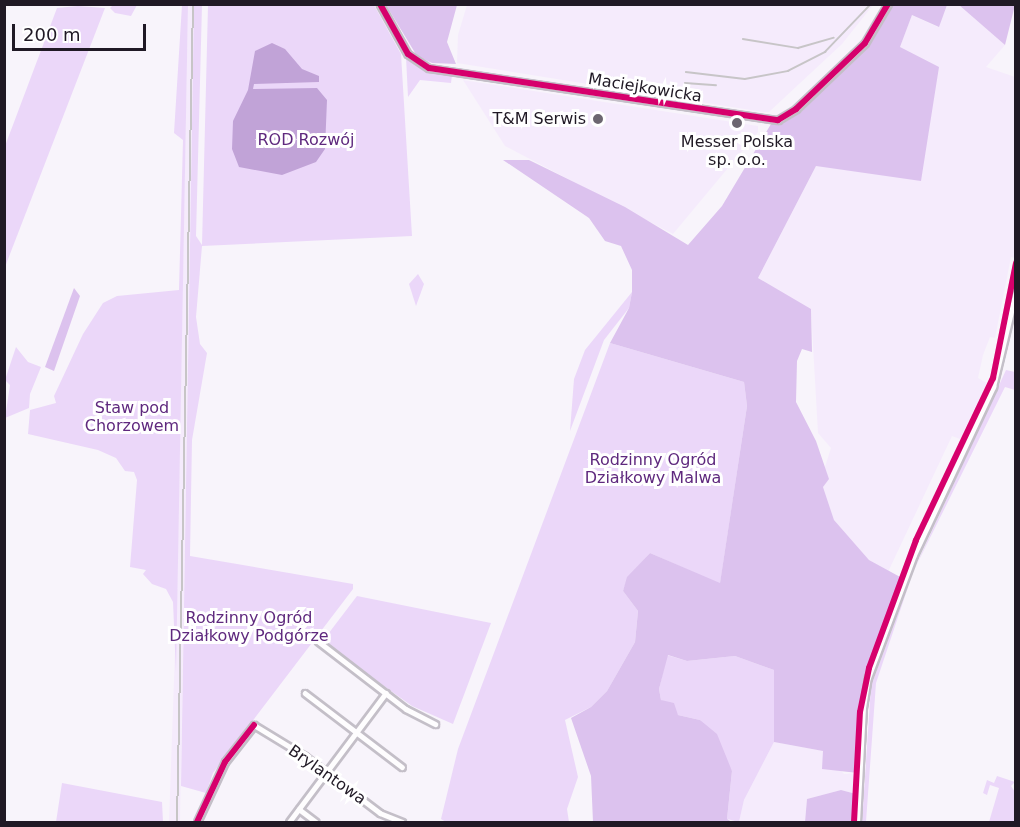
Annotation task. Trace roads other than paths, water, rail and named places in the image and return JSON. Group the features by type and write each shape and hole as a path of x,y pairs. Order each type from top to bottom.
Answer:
{"street":[{"name":"Maciejkowicka","path":"380,4 408,54 429,68 778,120 796,110 865,43 888,4"},
{"path":"857,822 862,708 868,678 914,555 993,387 1016,291"},
{"path":"318,641 386,693 435,724"},
{"path":"305,693 402,767"},
{"path":"289,822 386,693"},
{"name":"Brylantowa","path":"197,822 225,762 254,725 327,772 380,813 402,822"},
{"path":"299,809 316,822"}],"railway":[{"path":"177,822 193,4"},
{"path":"686,72 745,79 788,71 825,52 871,4"},
{"path":"743,39 798,48 834,38"},
{"path":"685,83 716,85"}],"place":[{"name":"T&M Serwis","path":"598,119"},
{"name":"Messer Polska sp. o.o.","path":"737,123"}],"park label":[{"name":"ROD Rozwój","path":"306,140"},
{"name":"Staw pod Chorzowem","path":"132,417"},
{"name":"Rodzinny Ogród Działkowy Malwa","path":"653,469"},
{"name":"Rodzinny Ogród Działkowy Podgórze","path":"249,627"}]}
